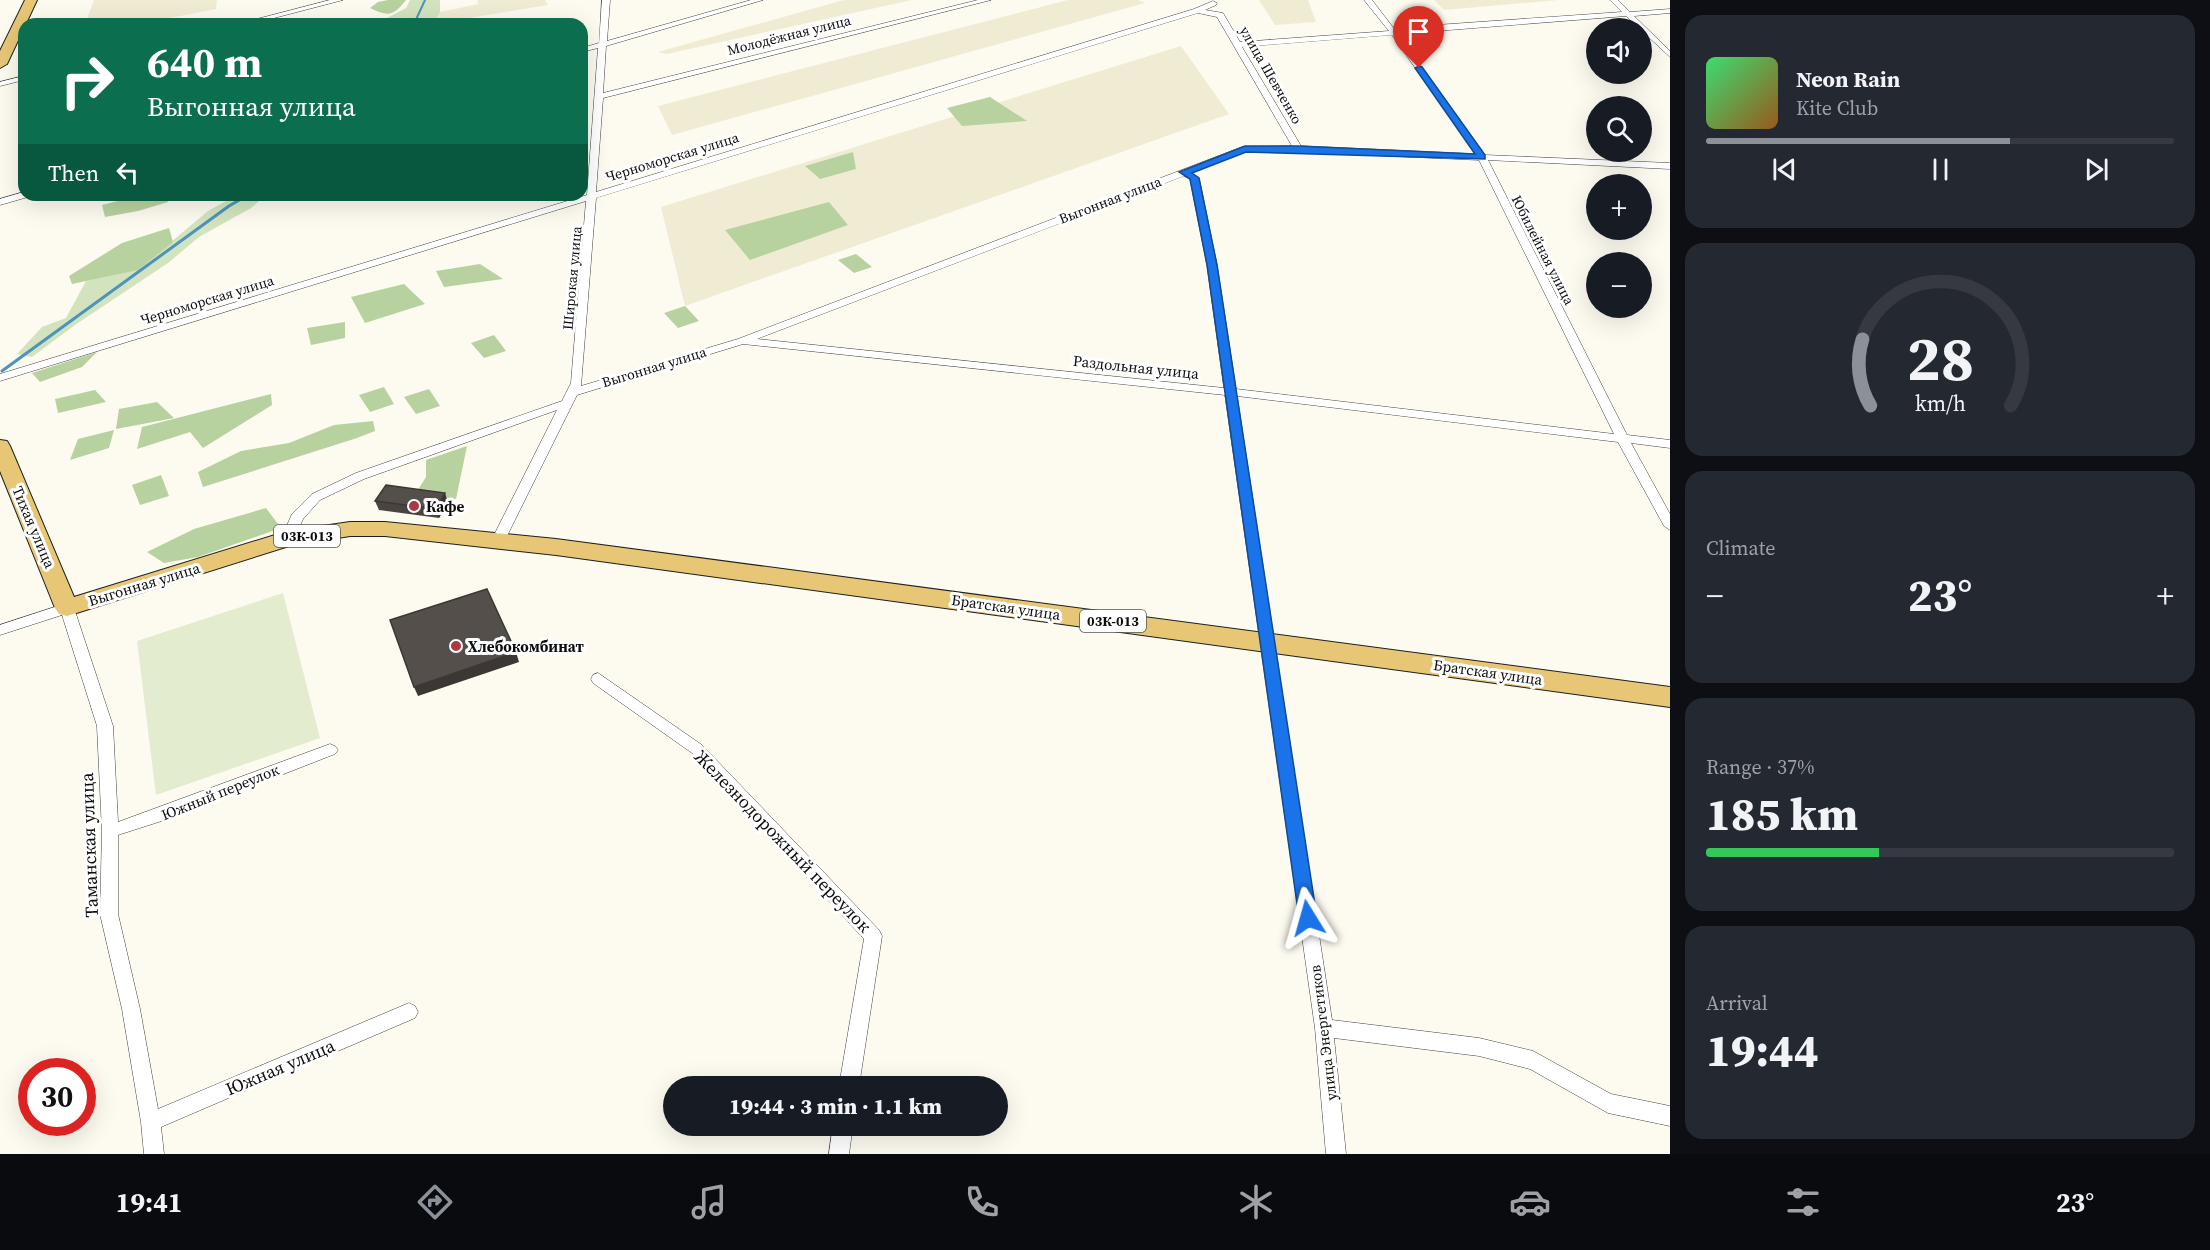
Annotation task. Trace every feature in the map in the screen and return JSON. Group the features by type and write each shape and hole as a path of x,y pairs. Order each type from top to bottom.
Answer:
{"main road":[{"path":"22,18 31,0"},
{"path":"0,64 18,27"},
{"name":"Тихая улица","path":"0,446 67,608"},
{"name":"Выгонная улица","path":"67,608 288,539 350,529 386,529 556,548"},
{"name":"Братская улица","path":"556,548 1670,697"}],"street":[{"path":"260,18 339,0"},
{"name":"Широкая улица","path":"498,541 577,383 606,0"},
{"path":"588,48 759,0"},
{"name":"Молодёжная улица","path":"598,97 975,1 987,0"},
{"name":"Юбилейная улица","path":"1368,0 1482,157 1623,439 1670,526"},
{"path":"1614,0 1670,55"},
{"name":"Черноморская улица","path":"588,196 1199,11 1212,1"},
{"name":"улица Шевченко","path":"1212,1 1214,9 1220,15 1298,149"},
{"path":"1199,11 1220,15"},
{"path":"1237,45 1394,33 1408,29 1670,11"},
{"path":"278,18 279,12"},
{"path":"0,84 18,80"},
{"name":"Выгонная улица","path":"288,539 297,517 316,497 360,476 571,397 742,341 1245,149 1298,149 1670,166"},
{"name":"улица Энергетиков","path":"1184,172 1194,178 1212,265 1324,1028 1336,1154"},
{"path":"0,201 18,197"},
{"name":"Черноморская улица","path":"0,378 573,201"},
{"name":"Раздольная улица","path":"742,341 1229,392 1670,444"},
{"name":"Выгонная улица","path":"0,630 67,608"},
{"name":"Таманская улица","path":"67,608 105,726 110,831 109,914 123,969 151,1122 154,1154"},
{"name":"Железнодорожный переулок","path":"598,679 697,749 873,936 851,1076"},
{"name":"Южный переулок","path":"110,831 157,817 330,750"},
{"name":"Южная улица","path":"151,1122 409,1012"},
{"path":"1324,1028 1479,1047 1533,1060 1608,1103 1670,1116"},
{"path":"839,1154 841,1136"}],"shaded area":[{"path":"94,0 217,0 216,9 170,18 87,18"},
{"path":"477,0 545,0 548,5 469,18 436,18 440,12 479,4"},
{"path":"844,0 912,0 667,54 658,52"},
{"path":"1068,0 1138,0 1145,3 672,135 658,106"},
{"path":"1259,0 1308,0 1316,22 1275,25"},
{"path":"1434,0 1559,0 1444,10"},
{"path":"1181,46 1229,114 685,306 661,207"}],"green space":[{"path":"406,0 394,12 386,14 370,8 378,2"},
{"path":"410,0 440,0 440,12 436,18 387,18 406,8"},
{"path":"990,97 1027,121 962,126 947,108"},
{"path":"853,152 856,169 820,179 805,166"},
{"path":"118,201 168,202 138,211 105,217 102,205"},
{"path":"226,201 259,201 251,208 199,237 168,263 75,325 32,357 17,354 42,327 66,318 86,281 139,269 208,211"},
{"path":"829,202 848,225 750,260 725,230"},
{"path":"169,228 173,242 138,270 72,284 69,276 122,243"},
{"path":"856,254 872,267 854,273 838,260"},
{"path":"480,264 503,279 444,287 436,271"},
{"path":"404,284 425,304 365,323 351,297"},
{"path":"685,306 699,321 678,328 664,313"},
{"path":"345,322 345,338 311,345 307,328"},
{"path":"494,335 506,351 484,358 471,343"},
{"path":"97,352 82,367 40,382 32,373"},
{"path":"384,387 394,404 370,412 359,395"},
{"path":"429,389 440,406 416,414 404,397"},
{"path":"95,390 106,402 58,413 55,399"},
{"path":"271,394 272,405 203,448 190,432 137,449 142,427"},
{"path":"157,402 174,418 116,429 119,409"},
{"path":"373,421 375,431 357,438 203,487 198,472 241,451 289,443 334,425"},
{"path":"114,430 109,448 70,460 78,439"},
{"path":"467,446 456,499 416,493 426,477 426,460"},
{"path":"161,475 169,496 140,505 132,485"},
{"path":"266,508 281,528 198,557 164,563 147,552 194,529"},
{"path":"283,593 320,738 156,795 137,641"}],"building":[{"path":"386,485 445,493 436,509 375,501"},
{"name":"Хлебокомбинат","path":"487,589 516,652 414,687 390,620"}],"waterway":[{"path":"417,18 425,0"},
{"path":"2,371 238,201"}],"place":[{"name":"Кафе","path":"414,506"},
{"name":"Хлебокомбинат","path":"456,646"}],"route":[{"path":"1308,918 1212,265 1194,178 1184,172 1245,149 1482,157 1419,68"}]}
